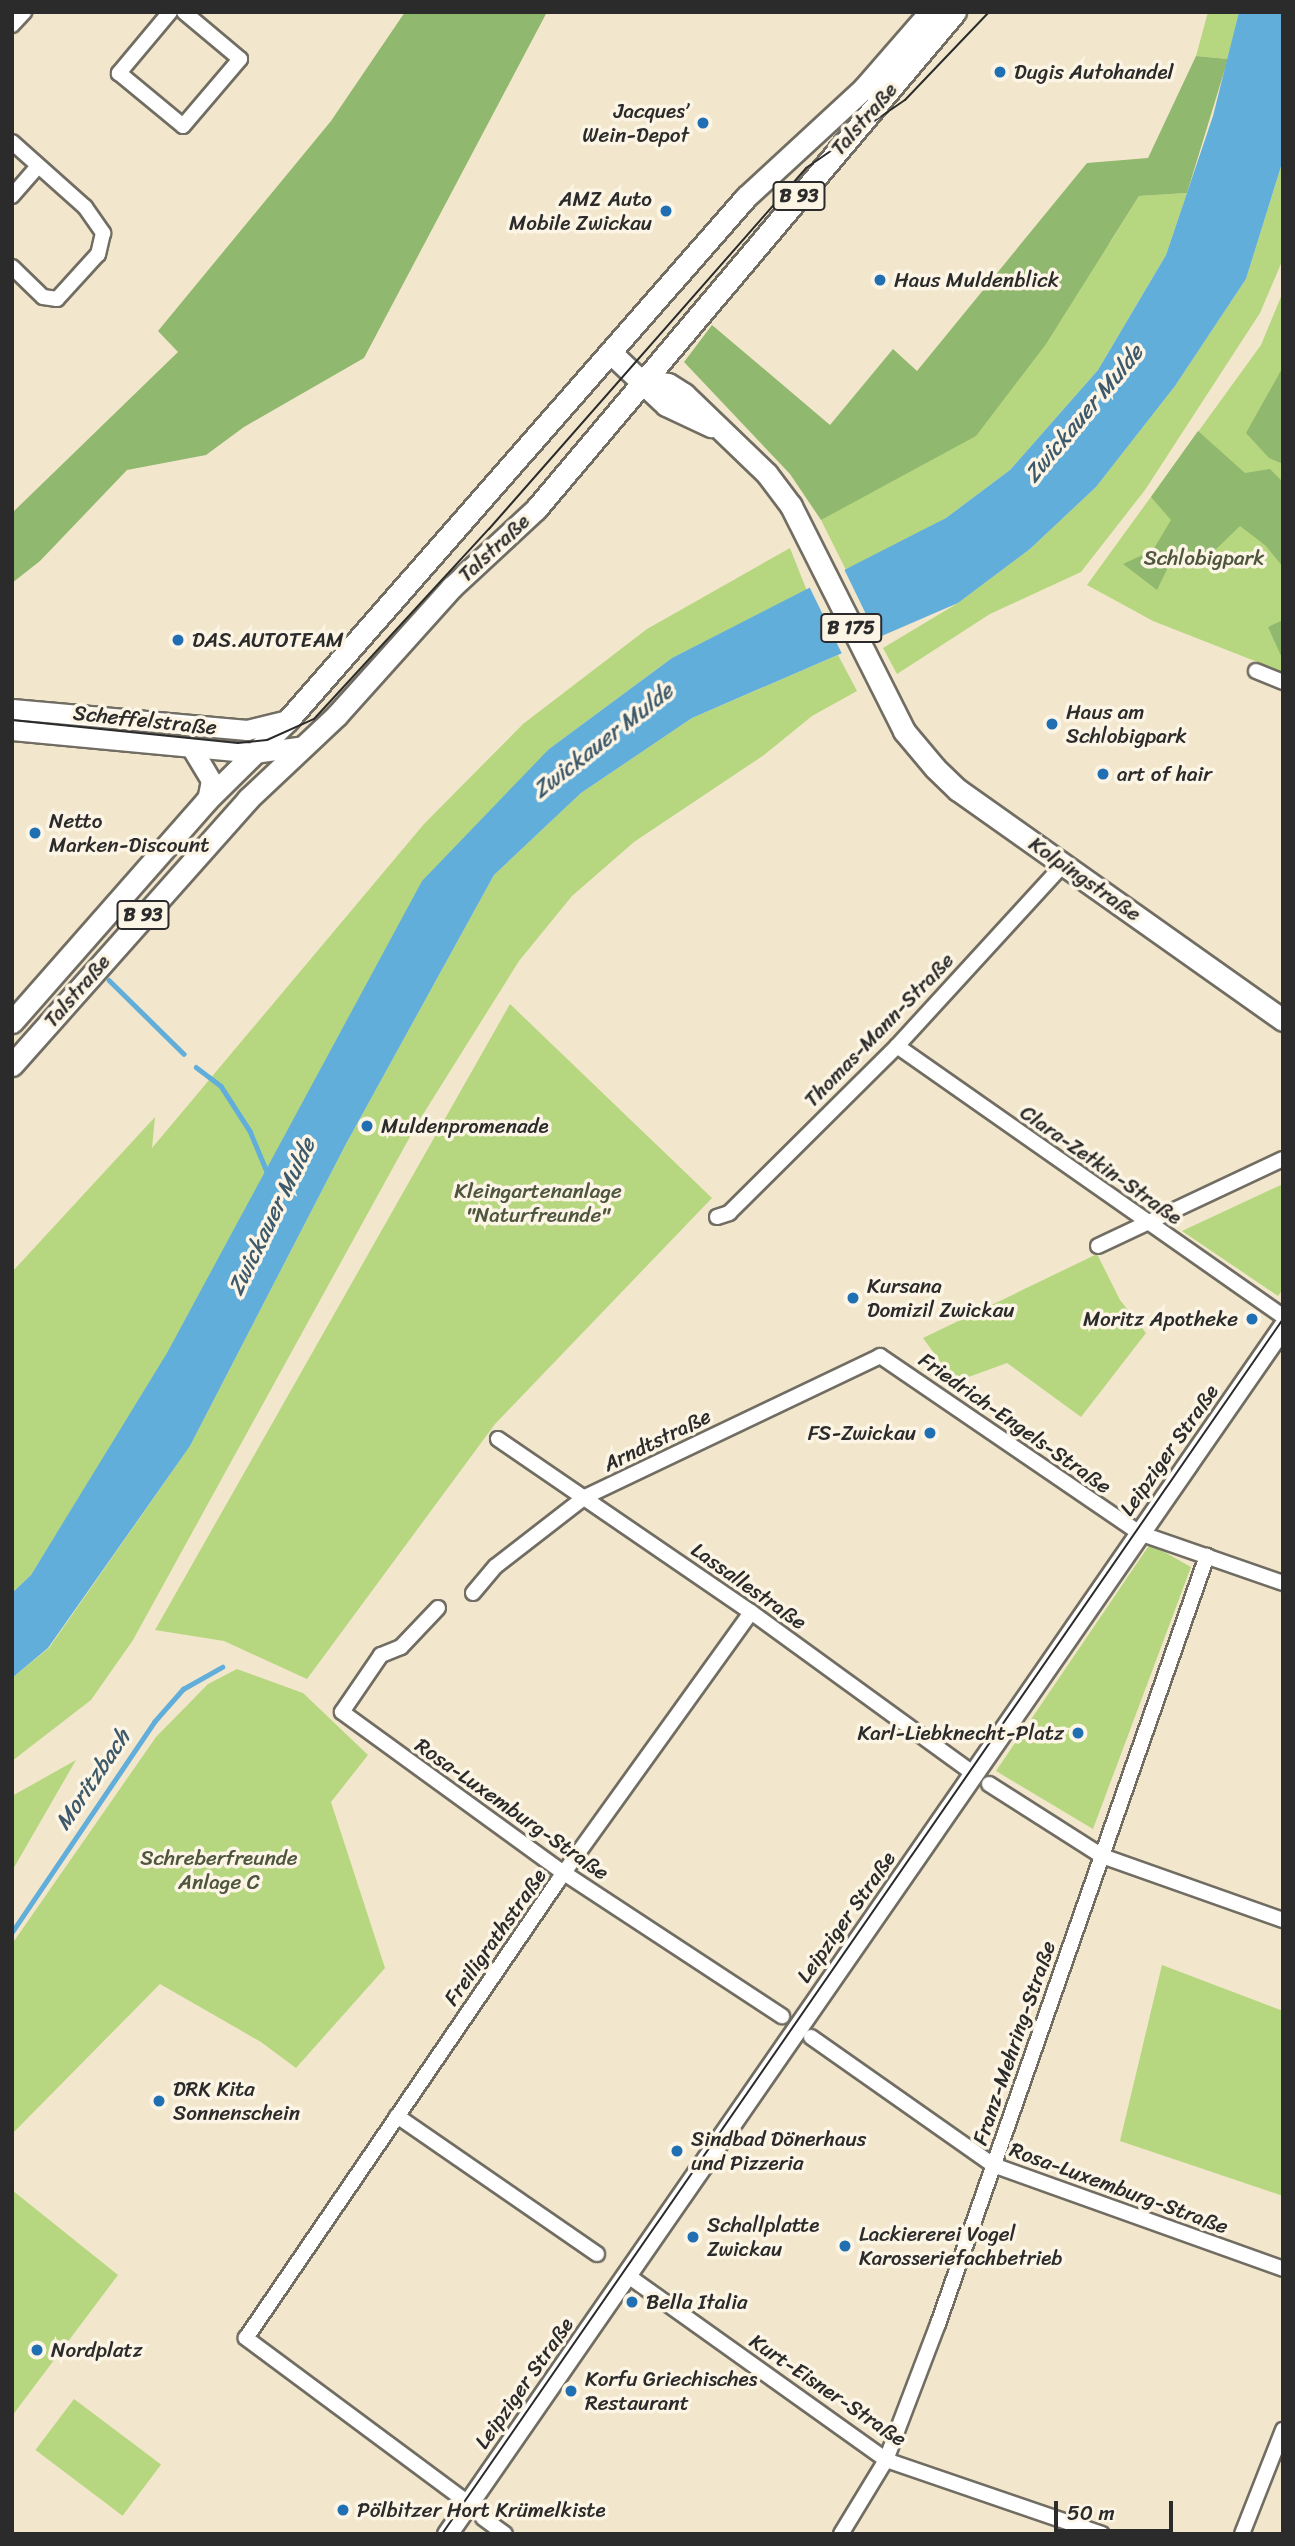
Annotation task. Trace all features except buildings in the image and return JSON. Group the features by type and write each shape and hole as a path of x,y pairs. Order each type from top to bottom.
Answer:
{"main road":[{"name":"Talstraße","path":"12,1065 209,840 288,720 746,197 864,88 930,12"},
{"name":"Talstraße","path":"12,1022 207,800 268,754 304,747 452,587 536,509 596,441 642,379 955,12"},
{"name":"B 175","path":"610,352 642,379"},
{"name":"Kolpingstraße","path":"642,379 677,388 713,427 767,474 805,529 900,724 958,790 1283,1020"}],"street":[{"path":"12,25 24,12"},
{"path":"170,12 119,73 183,127 240,59 184,12"},
{"path":"12,142 85,207 103,233 98,254 57,299 43,297 12,267"},
{"path":"12,196 38,166"},
{"path":"1256,671 1283,681"},
{"name":"Scheffelstraße","path":"12,709 247,730 288,720"},
{"name":"Scheffelstraße","path":"12,730 268,754"},
{"name":"Scheffelstraße","path":"247,730 268,754"},
{"path":"191,747 211,780 207,800"},
{"name":"Thomas-Mann-Straße","path":"717,1217 729,1213 897,1046 1064,864"},
{"name":"Clara-Zetkin-Straße","path":"897,1046 1144,1222 1283,1316"},
{"path":"1098,1246 1144,1222 1283,1159"},
{"name":"Leipziger Straße","path":"447,2534 626,2275 981,1779 1139,1533 1283,1326"},
{"name":"Friedrich-Engels-Straße","path":"880,1356 1139,1533 1283,1583"},
{"name":"Arndtstraße","path":"473,1593 496,1566 585,1497 880,1356"},
{"name":"Lassallestraße","path":"498,1439 751,1612 981,1779 1102,1856 1283,1920"},
{"name":"Franz-Mehring-Straße","path":"841,2534 886,2460 993,2165 1207,1556"},
{"name":"Rosa-Luxemburg-Straße","path":"438,1608 401,1647 381,1655 342,1712 564,1873 782,2016"},
{"name":"Freiligrathstraße","path":"468,2503 246,2338 564,1873 751,1612"},
{"name":"Rosa-Luxemburg-Straße","path":"811,2037 993,2165 1283,2269"},
{"path":"397,2116 597,2255"},
{"name":"Kurt-Eisner-Straße","path":"626,2275 886,2460 1102,2534"},
{"path":"1242,2534 1283,2430"},
{"path":"483,2518 505,2534"}],"green space":[{"path":"405,12 547,12 364,358 244,427 206,455 127,470 40,561 12,583 12,513 178,352 158,331 331,121"},
{"path":"1208,12 1239,12 1228,59 1196,56"},
{"path":"1196,56 1228,59 1187,193 1139,196 1046,344 976,436 821,520 790,474 684,362 712,325 830,425 893,349 917,371 1087,163 1148,158"},
{"path":"1283,160 1283,259 1260,313 1145,490 1081,572 990,614 897,674 883,648 958,603 1030,549 1096,487 1175,386 1246,279"},
{"path":"1187,193 1166,255 1098,370 1010,470 946,518 847,572 821,520 883,484 1111,241 1139,196"},
{"name":"Schlobigpark","path":"1283,292 1283,672 1153,621 1087,585 1261,345"},
{"path":"1283,367 1283,464 1269,458 1246,433"},
{"path":"1198,431 1245,473 1270,469 1283,482 1283,567 1266,546 1240,526 1209,556 1175,553 1157,590 1123,564 1153,550 1171,520 1151,497"},
{"path":"790,548 807,591 672,658 549,749 31,1575 12,1593 12,1272 155,1117 152,1148 424,824 523,724 647,629"},
{"path":"1283,620 1283,660 1268,627"},
{"path":"838,655 857,691 812,716 764,755 634,842 572,896 519,961 417,1124 133,1640 91,1700 12,1761 12,1678 49,1648 190,1446 346,1144 494,875 581,793 692,718"},
{"name":"Kleingartenanlage \"Naturfreunde\"","path":"510,1004 712,1198 495,1424 307,1679 224,1641 155,1630"},
{"path":"1283,1184 1283,1289 1278,1296 1182,1231"},
{"path":"1097,1254 1120,1300 1146,1333 1081,1417 1007,1363 955,1382 923,1338"},
{"path":"1150,1544 1191,1567 1093,1829 996,1771"},
{"name":"Schreberfreunde Anlage C","path":"237,1669 303,1693 368,1755 331,1802 385,1968 296,2068 261,2042 160,1984 12,2134 12,1944 156,1737 208,1684"},
{"path":"76,1760 12,1871 12,1796"},
{"path":"1162,1965 1283,2011 1283,2196 1120,2141"},
{"name":"Nordplatz","path":"12,2190 118,2275 12,2416"},
{"path":"74,2399 161,2465 123,2516 35,2450"}],"water":[{"name":"Zwickauer Mulde","path":"1239,12 1283,12 1283,160 1246,279 1175,386 1096,487 1030,549 958,603 692,718 581,793 494,875 346,1144 190,1446 48,1648 12,1678 12,1593 31,1575 167,1353 422,881 549,749 672,658 946,518 1010,470 1098,370 1166,255 1213,116"}],"pier":[{"path":"844,569 879,641 844,658 809,586"}],"waterway":[{"path":"109,980 184,1054"},
{"name":"Zwickauer Mulde","path":"196,1067 221,1086 250,1131 268,1174"},
{"name":"Moritzbach","path":"12,1932 154,1722 183,1689 222,1667"}],"tram line":[{"path":"12,720 238,743 267,740 314,719 489,529 806,168 905,100 989,12"},
{"path":"442,2534 1283,1319"}],"place":[{"name":"Dugis Autohandel","path":"1000,72"},
{"name":"Jacques’ Wein-Depot","path":"703,123"},
{"name":"AMZ Auto Mobile Zwickau","path":"666,211"},
{"name":"Haus Muldenblick","path":"880,280"},
{"name":"DAS.AUTOTEAM","path":"178,640"},
{"name":"Haus am Schlobigpark","path":"1052,724"},
{"name":"art of hair","path":"1103,774"},
{"name":"Netto Marken-Discount","path":"35,833"},
{"name":"Muldenpromenade","path":"367,1126"},
{"name":"Kursana Domizil Zwickau","path":"853,1298"},
{"name":"Moritz Apotheke","path":"1252,1319"},
{"name":"FS-Zwickau","path":"930,1433"},
{"name":"Karl-Liebknecht-Platz","path":"1078,1733"},
{"name":"DRK Kita Sonnenschein","path":"159,2101"},
{"name":"Sindbad Dönerhaus und Pizzeria","path":"677,2151"},
{"name":"Schallplatte Zwickau","path":"693,2237"},
{"name":"Lackiererei Vogel Karosseriefachbetrieb","path":"845,2246"},
{"name":"Bella Italia","path":"632,2302"},
{"name":"Nordplatz","path":"37,2350"},
{"name":"Korfu Griechisches Restaurant","path":"571,2391"},
{"name":"Pölbitzer Hort Krümelkiste","path":"343,2510"}]}
